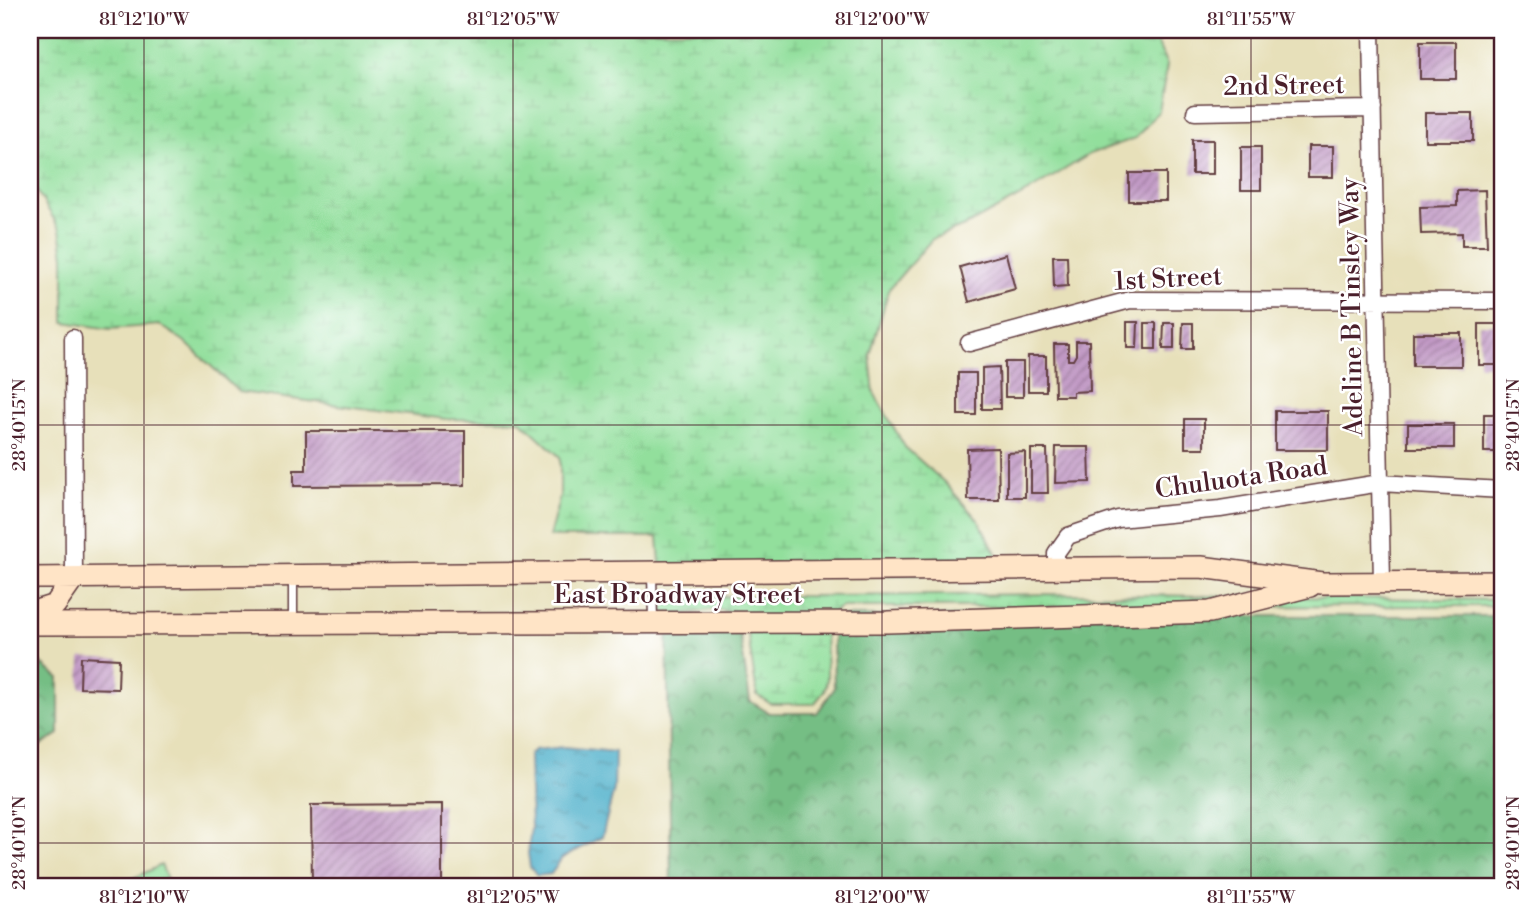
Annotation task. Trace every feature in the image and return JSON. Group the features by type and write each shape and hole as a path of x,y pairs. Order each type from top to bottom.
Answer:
{"main road":[{"name":"East Broadway Street","path":"30,578 1201,567 1322,583 1502,582"},
{"path":"30,613 55,605 75,578"},
{"name":"East Broadway Street","path":"30,624 887,622 1210,612 1322,583"}],"street":[{"name":"Adeline B Tinsley Way","path":"1371,30 1382,582"},
{"name":"2nd Street","path":"1195,112 1373,109"},
{"name":"1st Street","path":"969,343 1130,300 1502,300"},
{"path":"73,338 75,578"},
{"name":"Chuluota Road","path":"1056,568 1056,553 1068,536 1118,519 1220,509 1380,483 1502,490"}],"lane":[{"path":"652,572 653,622"},
{"path":"293,575 293,624"}],"green space":[{"path":"30,30 1152,30 1167,65 1159,111 1136,138 1090,154 971,223 932,239 889,289 870,355 874,393 905,447 944,482 979,521 1007,574 661,576 658,537 549,537 560,496 560,457 520,420 446,419 239,392 184,341 160,325 110,329 64,322 64,256 60,229 30,180"},
{"path":"1065,594 1502,600 1502,606 841,607 833,613 828,622 825,643 827,677 821,695 814,704 771,704 757,695 746,622 742,615 717,609 664,617 662,597"},
{"path":"841,616 1502,616 1502,886 671,886 667,625 738,623 750,701 769,713 817,713 834,689 833,634"},
{"path":"32,656 59,678 59,734 33,750 30,803"},
{"path":"161,865 170,886 117,886"}],"water":[{"path":"565,747 615,752 614,789 602,837 562,858 551,874 537,876 530,867 528,853 531,827 529,755 534,750"}],"building":[{"path":"1420,42 1456,42 1456,79 1420,79"},
{"path":"1425,113 1473,113 1473,141 1425,141"},
{"path":"1192,140 1213,140 1213,174 1192,174"},
{"path":"1308,146 1333,146 1333,177 1308,177"},
{"path":"1241,147 1261,147 1261,190 1241,190"},
{"path":"1129,173 1166,173 1166,201 1129,201"},
{"path":"1485,190 1487,246 1462,246 1462,233 1421,234 1420,207 1457,206 1457,191"},
{"path":"1006,254 1015,289 969,302 960,267"},
{"path":"1053,256 1067,256 1068,286 1054,287"},
{"path":"1127,322 1138,322 1137,348 1127,348"},
{"path":"1145,323 1156,323 1156,349 1145,349"},
{"path":"1164,323 1174,323 1174,349 1163,349"},
{"path":"1183,323 1193,323 1193,349 1182,349"},
{"path":"1479,324 1501,324 1501,365 1479,365"},
{"path":"1413,333 1461,333 1461,366 1413,366"},
{"path":"1076,341 1089,341 1090,391 1073,392 1073,396 1055,396 1054,344 1068,344 1068,360 1073,360 1076,355"},
{"path":"1028,356 1046,356 1046,391 1028,391"},
{"path":"1005,362 1023,362 1023,397 1005,397"},
{"path":"999,367 1000,409 982,409 982,368"},
{"path":"958,373 976,373 976,415 958,415"},
{"path":"1275,411 1328,411 1328,450 1275,450"},
{"path":"1484,414 1502,414 1502,452 1484,452"},
{"path":"1185,419 1204,419 1204,448 1185,448"},
{"path":"1408,424 1454,424 1454,448 1408,448"},
{"path":"306,431 465,431 465,485 294,486 294,470 306,470"},
{"path":"1056,447 1089,447 1090,482 1055,483"},
{"path":"998,448 999,500 968,500 967,449"},
{"path":"1031,449 1047,449 1048,493 1031,493"},
{"path":"1025,452 1025,497 1007,497 1007,453"},
{"path":"81,657 119,659 118,689 80,688"},
{"path":"442,804 442,886 312,886 311,805"}]}
